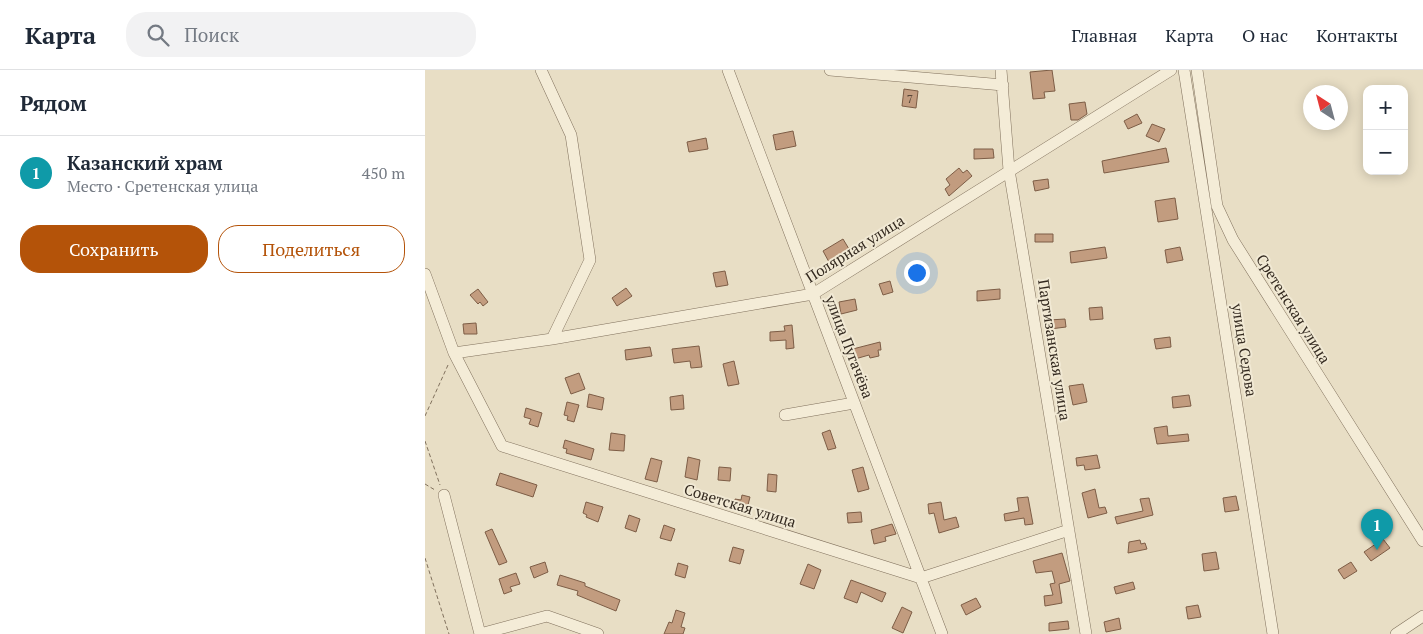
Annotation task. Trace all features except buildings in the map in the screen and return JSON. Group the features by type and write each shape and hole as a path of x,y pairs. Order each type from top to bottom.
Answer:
{"street":[{"path":"541,70 571,135 590,260 552,339"},
{"name":"улица Пугачёва","path":"728,70 942,634"},
{"path":"829,70 1003,85"},
{"name":"Партизанская улица","path":"1001,70 1009,170 1086,634"},
{"name":"Полярная улица","path":"454,353 552,339 813,294 1171,70"},
{"name":"улица Седова","path":"1184,70 1273,634"},
{"name":"Сретенская улица","path":"1197,70 1217,206 1233,240 1423,541"},
{"name":"Советская улица","path":"425,274 454,353 502,446 921,578"},
{"path":"785,415 854,402"},
{"path":"444,495 480,634 547,616 598,634"},
{"path":"921,578 1069,530"},
{"path":"1396,634 1423,616"}],"path":[{"path":"425,416 454,353"},
{"path":"425,441 444,495"},
{"path":"425,484 444,495"},
{"path":"425,558 449,634"}],"place":[{"name":"Казанский храм","path":"1377,550"}]}
